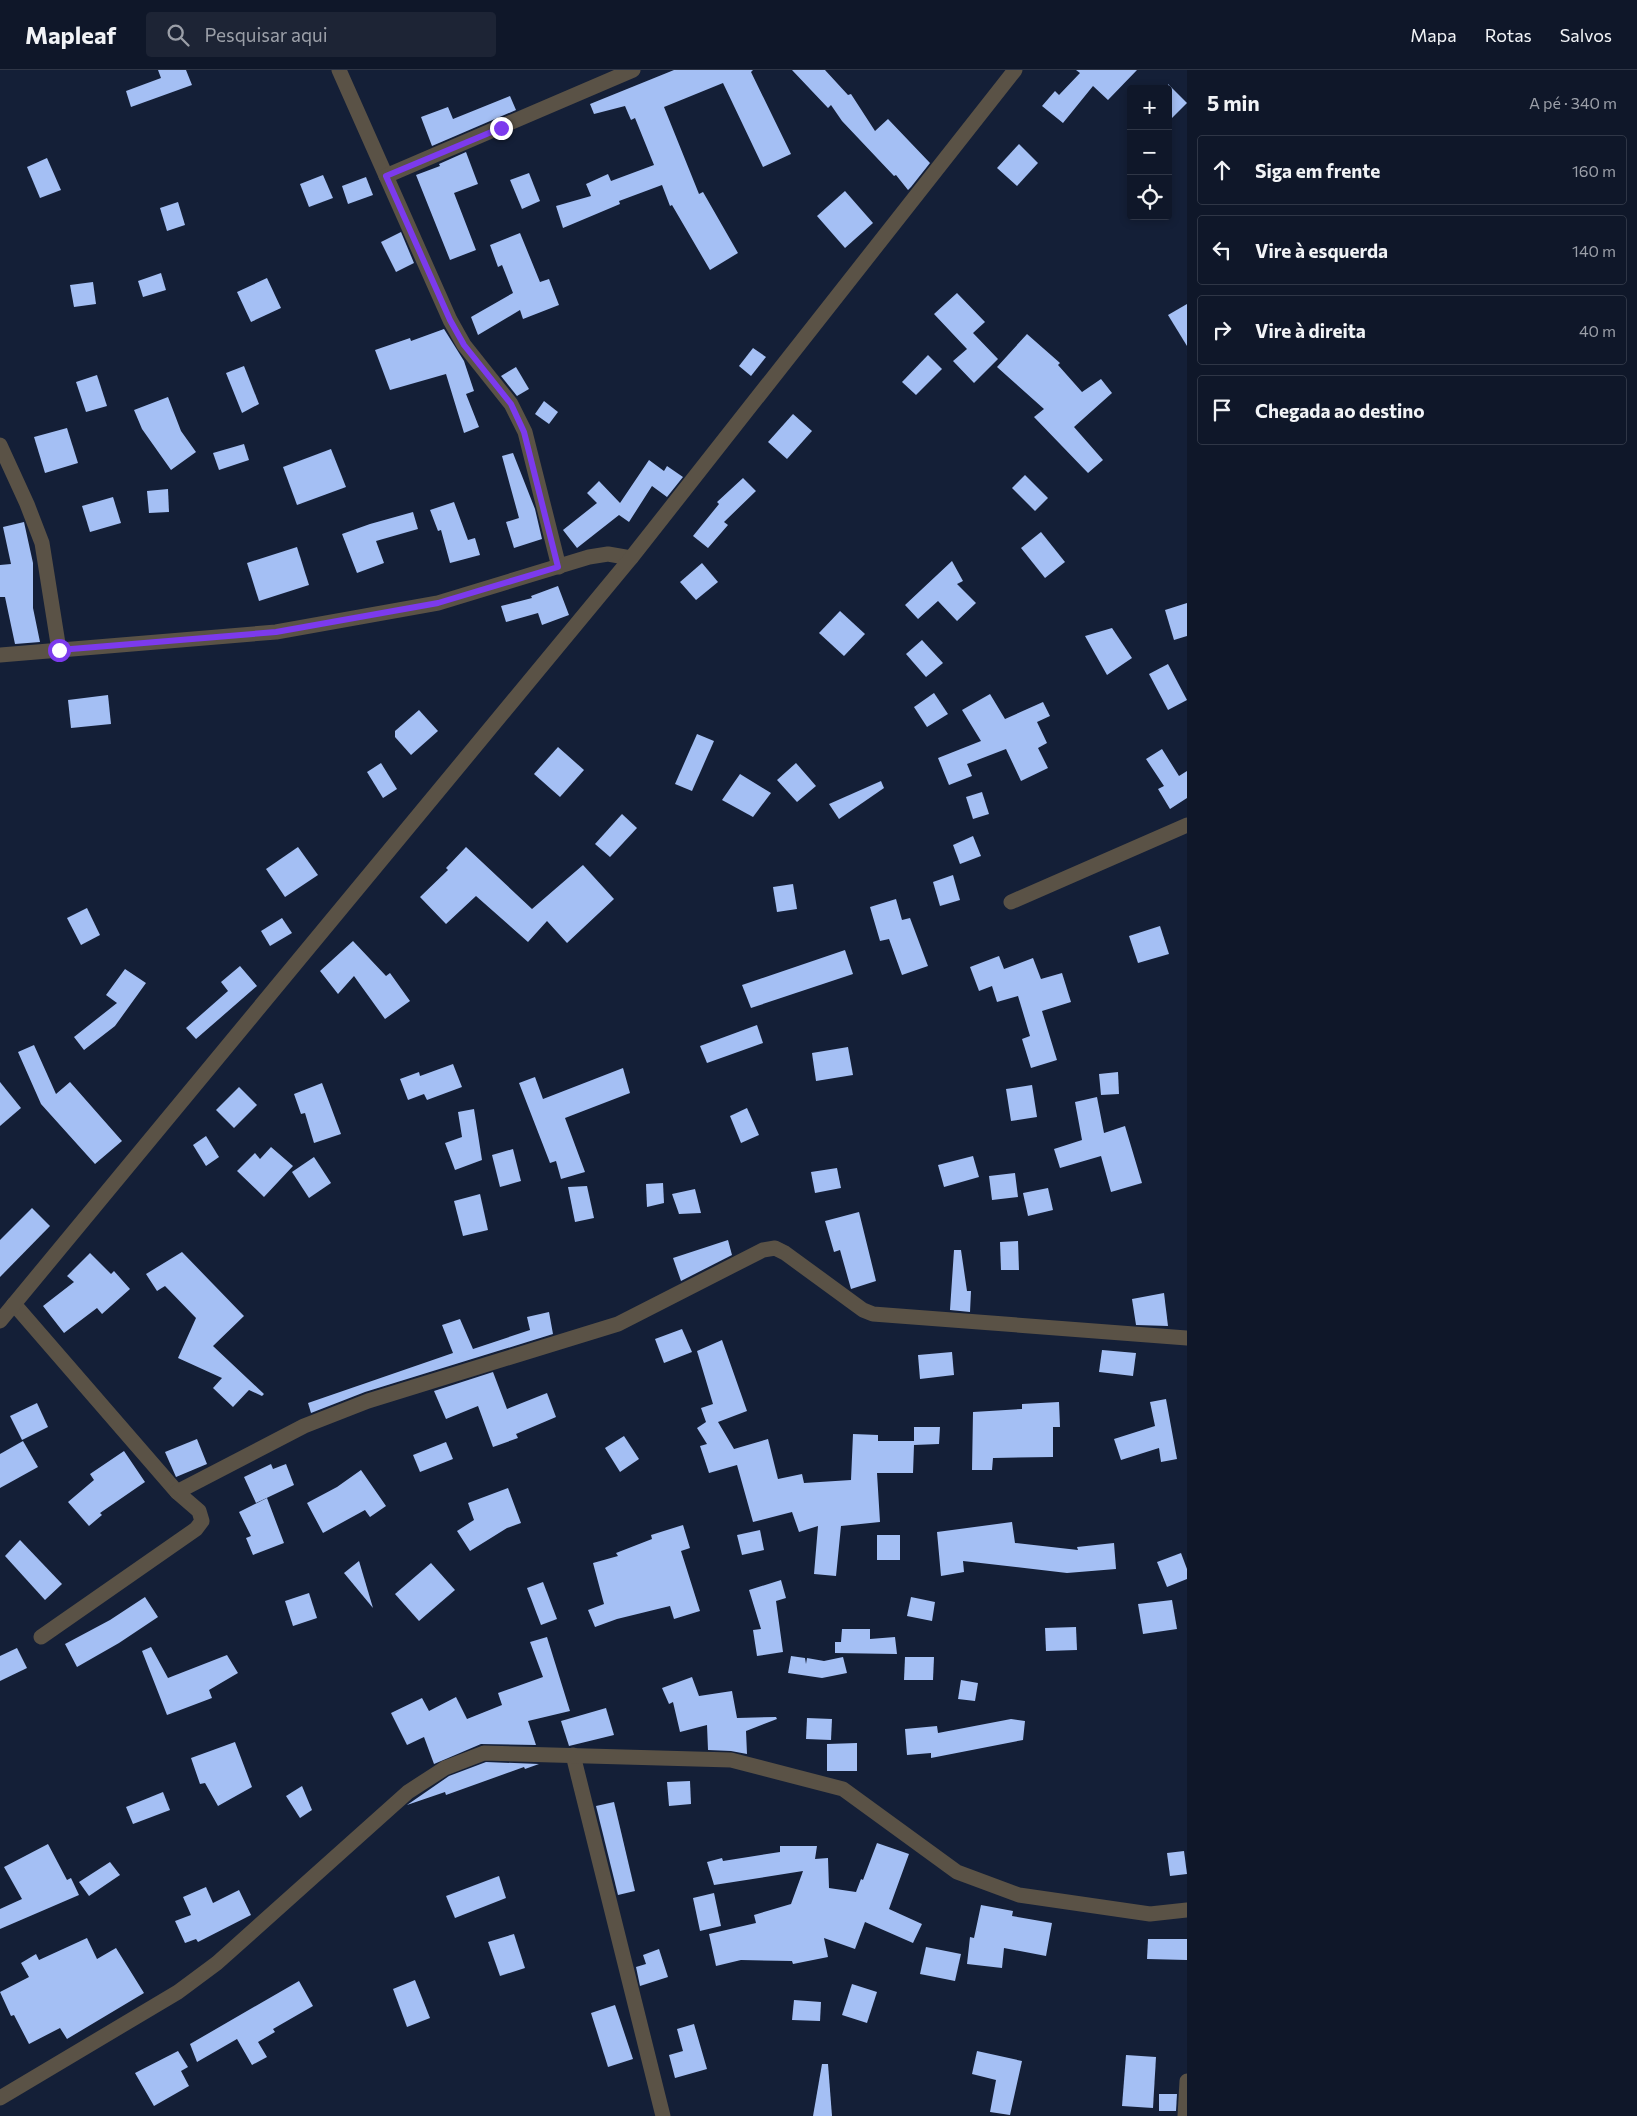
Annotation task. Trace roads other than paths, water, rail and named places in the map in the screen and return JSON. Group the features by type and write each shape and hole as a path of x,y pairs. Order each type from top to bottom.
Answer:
{"street":[{"path":"339,70 450,320 464,345 511,404 524,432 558,567"},
{"path":"386,176 633,70"},
{"path":"0,1321 631,558 1015,70"},
{"path":"0,445 27,504 42,543 59,650"},
{"path":"0,655 276,632 438,603 589,557 608,554 631,558"},
{"path":"1011,902 1187,825"},
{"path":"177,1492 304,1426 368,1401 618,1324 763,1250 775,1248 863,1310 873,1314 1187,1338"},
{"path":"14,1304 177,1492 200,1511 202,1520 196,1529 41,1637"},
{"path":"0,2098 178,1992 217,1963 408,1792 445,1768 484,1753 731,1760 843,1789 957,1872 1019,1895 1150,1914 1187,1910"},
{"path":"573,1755 663,2116"},
{"path":"1185,2116 1187,2081"}]}
